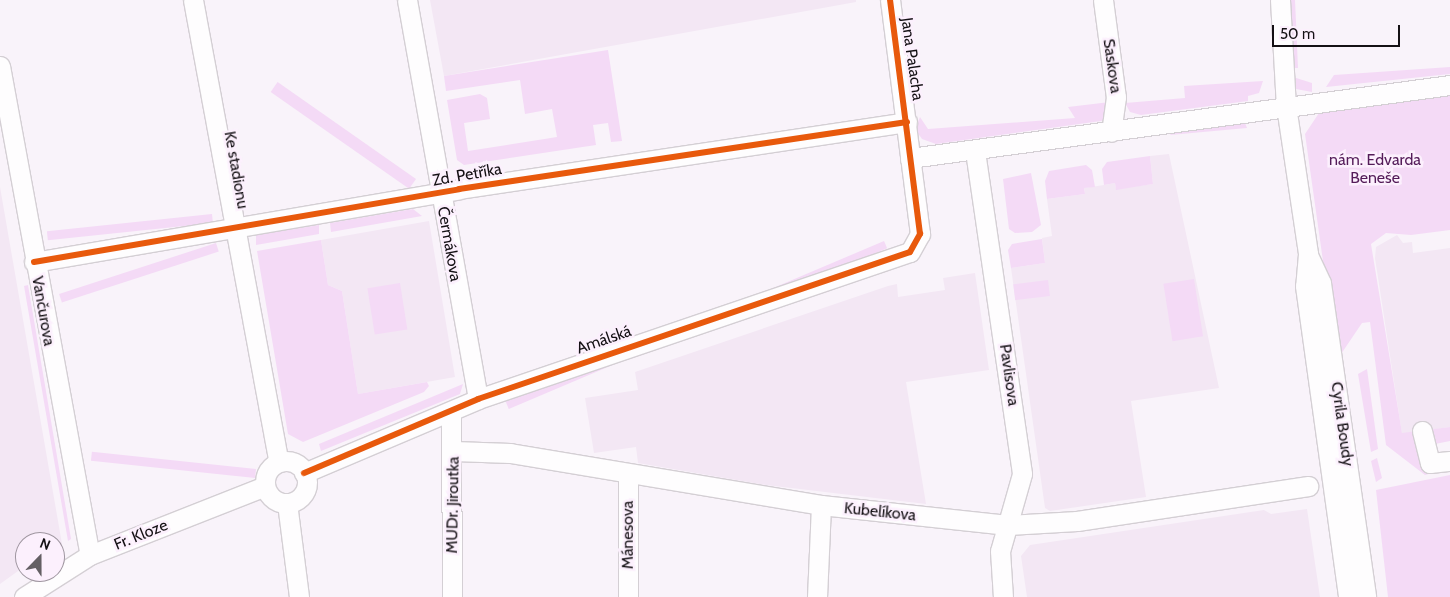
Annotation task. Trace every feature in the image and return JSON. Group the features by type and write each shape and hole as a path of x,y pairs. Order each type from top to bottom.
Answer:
{"street":[{"name":"Ke stadionu","path":"193,0 232,230 279,462"},
{"name":"Čermákova","path":"407,0 478,399"},
{"name":"Jana Palacha","path":"890,0 907,122"},
{"name":"Saskova","path":"1102,0 1117,102 1111,132"},
{"name":"Cyrila Boudy","path":"1280,0 1286,106 1308,254 1305,286 1348,597"},
{"name":"Vančurova","path":"0,66 34,262 90,555"},
{"path":"907,122 910,158 976,151 1286,106 1450,85"},
{"name":"Zd. Petříka","path":"34,262 232,230 440,192 907,122"},
{"name":"Pavlisova","path":"976,151 1022,474 1000,551 1003,597"},
{"name":"Amálská","path":"304,473 450,413 478,399 917,246 920,234 910,158"},
{"name":"Cyrila Boudy","path":"1308,254 1322,283 1366,597"},
{"name":"MUDr. Jiroutka","path":"450,413 454,451 452,597"},
{"path":"1422,431 1430,463 1450,461"},
{"name":"Kubelíkova","path":"454,451 510,453 821,505 1008,525 1077,521 1308,486"},
{"path":"279,462 296,464 304,473 302,495 286,503 275,500 265,486 266,474 279,462"},
{"name":"Mánesova","path":"628,474 628,597"},
{"name":"Fr. Kloze","path":"24,597 90,555 265,486"},
{"path":"286,503 299,597"},
{"path":"817,597 821,505"}],"shaded area":[{"path":"430,0 856,0 856,2 444,76"},
{"path":"1169,154 1219,388 1131,401 1146,497 1050,511 1045,508 1011,268 1045,263 1042,238 1052,236 1047,199 1085,194 1084,188 1115,183 1116,189 1153,184 1150,156"},
{"path":"0,187 60,532 15,532 15,573 0,584"},
{"path":"429,221 455,377 358,394 342,291 328,285 321,240"},
{"path":"1397,235 1403,243 1412,242 1413,253 1450,248 1450,427 1402,434 1375,258 1376,247"},
{"path":"975,273 989,370 906,382 926,504 766,485 638,463 636,447 594,453 585,398 638,390 635,372 888,286 897,284 898,297 945,290 943,278"},
{"path":"1307,509 1320,597 1027,597 1021,556 1030,545 1264,510 1271,514"}],"green space":[{"path":"1289,0 1295,0 1298,68 1291,68"},
{"path":"608,50 622,141 611,142 608,123 593,125 596,145 464,165 457,160 447,100 480,94 487,98 490,119 464,123 468,151 557,137 552,109 525,114 520,80 446,91 444,76"},
{"path":"1450,67 1450,74 1326,87 1334,75"},
{"path":"1293,77 1312,83 1312,92 1296,89"},
{"path":"1263,81 1259,93 1248,96 1248,101 1141,115 1130,112 1125,103 1185,98 1184,86"},
{"path":"278,82 416,179 409,189 271,92"},
{"name":"nám. Edvarda Beneše","path":"1450,94 1450,230 1411,235 1386,233 1371,244 1402,433 1417,431 1425,469 1432,473 1425,475 1386,445 1370,322 1362,323 1337,360 1305,134 1319,113"},
{"path":"1110,102 1106,119 1101,121 936,144 922,139 915,129 920,117 928,129 1075,118 1068,107"},
{"path":"1245,123 1247,128 1170,135 1172,133"},
{"path":"1150,156 1153,184 1116,190 1115,183 1104,185 1102,169 1107,162"},
{"path":"1086,165 1092,170 1095,187 1084,188 1085,194 1047,199 1045,181 1049,171"},
{"path":"1031,173 1041,225 1032,232 1015,233 1009,229 1003,179"},
{"path":"413,209 422,216 331,232 330,223"},
{"path":"212,214 213,223 48,240 47,231"},
{"path":"319,225 319,234 256,245 256,235"},
{"path":"1042,239 1045,263 1011,268 1008,250 1012,244"},
{"path":"321,240 328,285 342,291 358,394 427,382 429,386 424,392 303,442 288,434 257,251"},
{"path":"884,241 887,248 509,409 506,402"},
{"path":"216,243 219,252 62,303 59,294"},
{"path":"1194,279 1203,336 1172,341 1163,284"},
{"path":"1048,280 1050,296 1015,300 1013,284"},
{"path":"400,283 407,329 375,335 367,288"},
{"path":"28,285 71,539 68,541 24,286"},
{"path":"1367,369 1378,449 1371,452 1358,374"},
{"path":"463,384 460,394 321,451 319,444"},
{"path":"1450,427 1450,441 1435,444 1426,430"},
{"path":"92,452 256,469 255,478 91,461"},
{"path":"1377,458 1382,478 1376,482 1371,461"},
{"path":"1450,475 1450,597 1388,597 1376,490"}],"cycle path":[{"path":"304,473 478,399 910,252 920,234 890,0"},
{"path":"34,262 459,189 907,122"}]}
